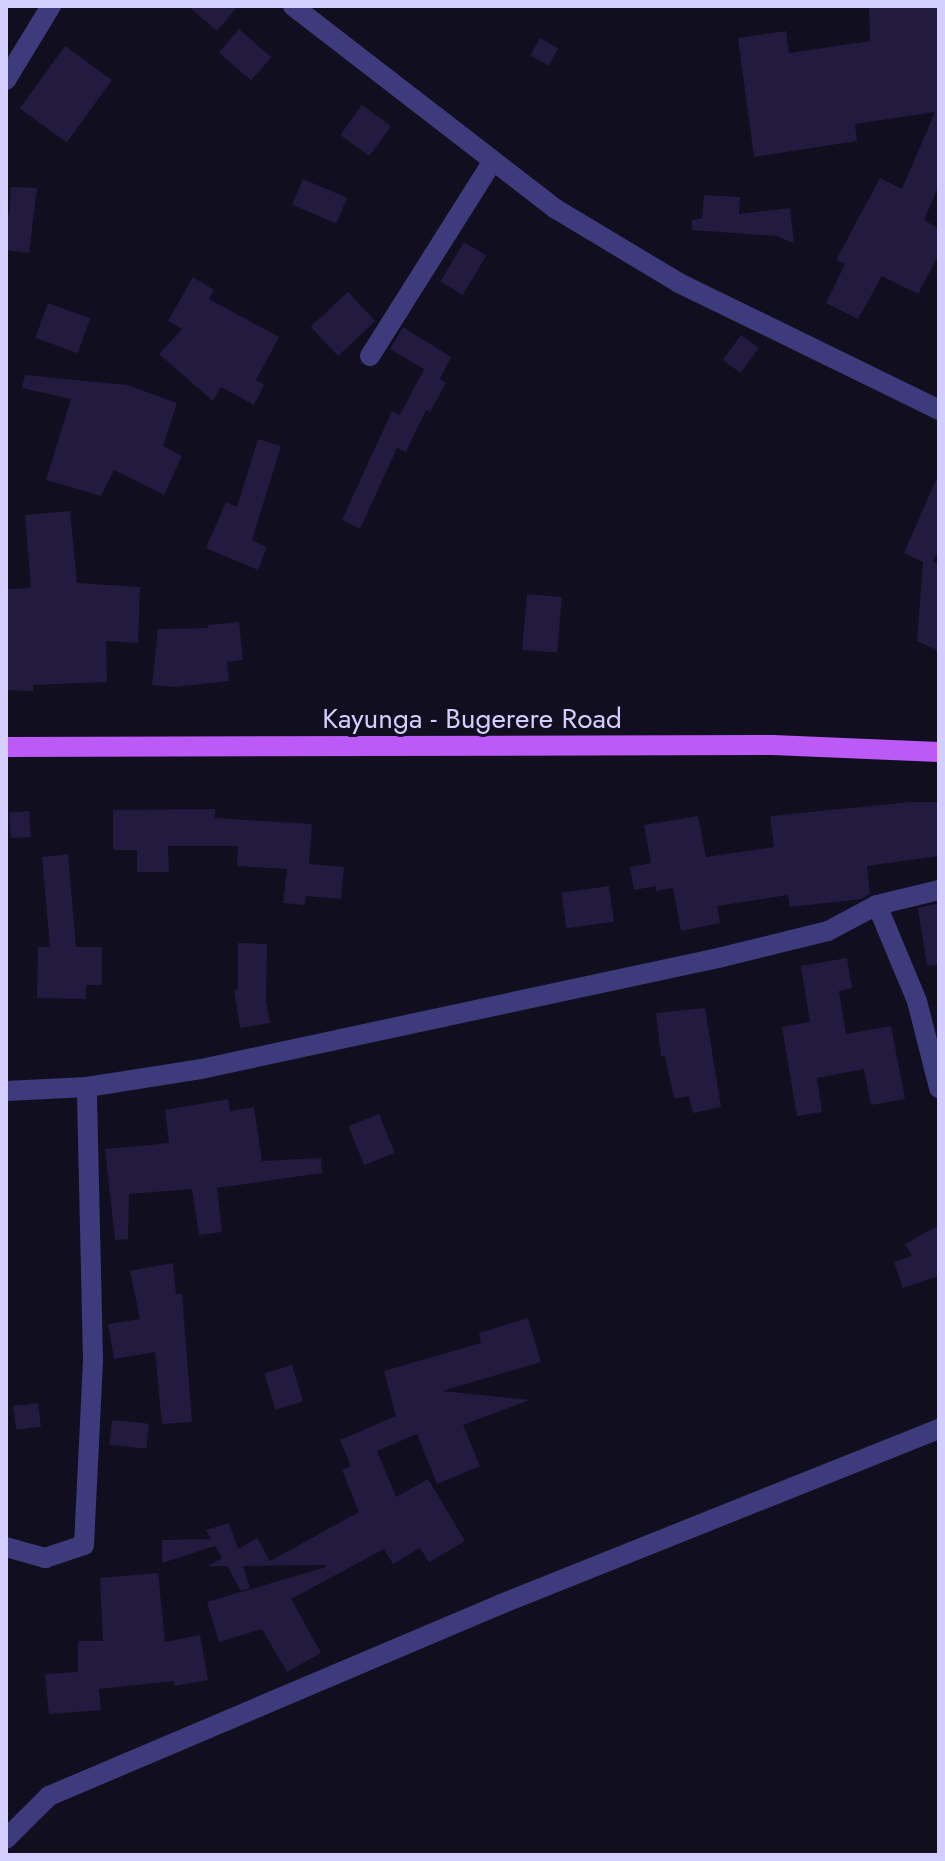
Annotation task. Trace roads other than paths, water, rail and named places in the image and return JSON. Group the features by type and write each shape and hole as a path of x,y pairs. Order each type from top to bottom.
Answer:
{"main road":[{"name":"Kayunga - Bugerere Road","path":"6,747 773,745 939,752"}],"street":[{"path":"6,80 51,6"},
{"path":"293,6 556,209 679,283 939,410"},
{"path":"370,356 492,162"},
{"path":"6,1091 87,1087 201,1069 718,958 828,931 877,905 939,890"},
{"path":"877,905 917,1001 939,1088"},
{"path":"6,1547 45,1558 84,1545 93,1360 87,1087"},
{"path":"6,1839 49,1796 501,1604 939,1429"}]}
